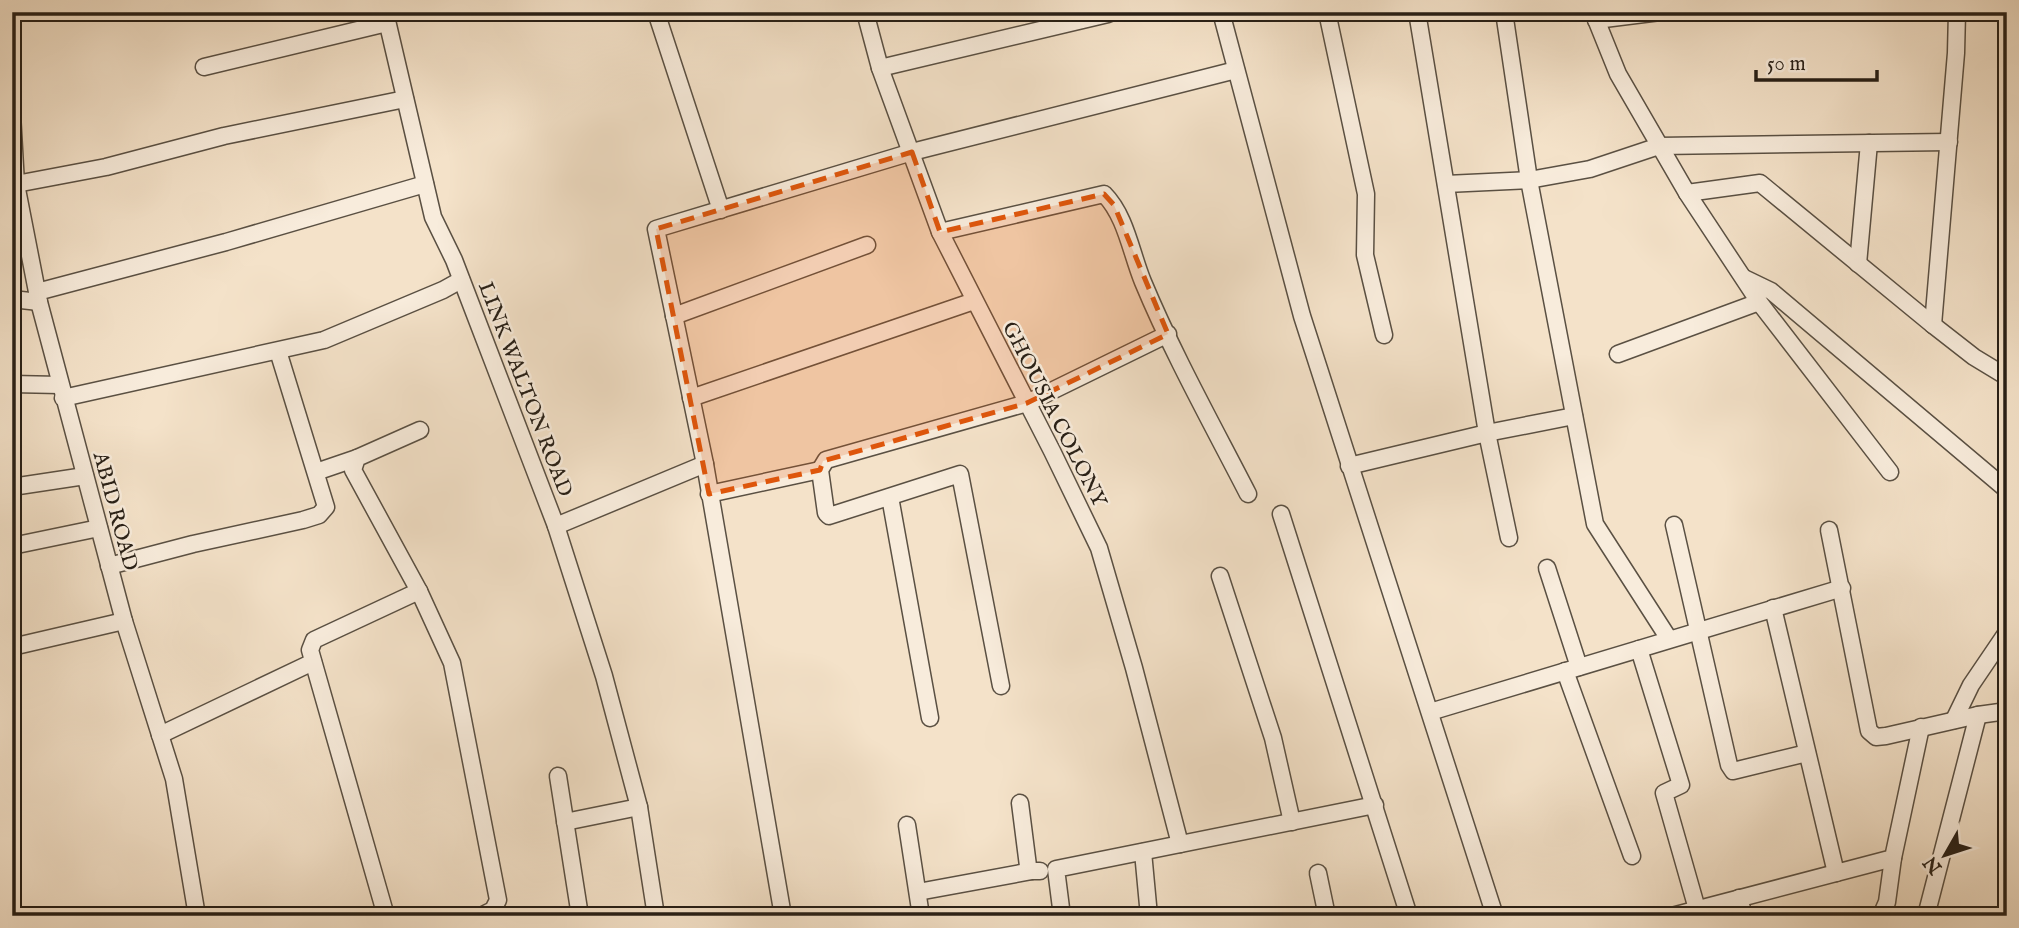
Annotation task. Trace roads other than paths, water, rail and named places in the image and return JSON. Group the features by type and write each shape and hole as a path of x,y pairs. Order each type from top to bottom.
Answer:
{"street":[{"path":"12,29 13,12"},
{"path":"656,12 721,210"},
{"name":"GHOUSIA COLONY","path":"865,12 880,68 940,232 1099,548 1180,844"},
{"path":"1221,12 1302,316 1496,916"},
{"path":"1327,12 1366,194 1365,255 1384,335"},
{"path":"1504,12 1529,180 1595,524 1670,639"},
{"path":"1660,12 1595,16 1618,74 1686,193 1759,302 1890,472"},
{"path":"1933,326 1956,52 1956,12"},
{"path":"880,68 1108,14"},
{"path":"204,67 386,18 433,217 461,280"},
{"path":"1418,18 1487,432 1509,538"},
{"path":"783,916 705,464 656,229 912,152 1236,70"},
{"path":"16,184 106,167 224,136 405,99"},
{"name":"ABID ROAD","path":"12,114 18,225 124,621 174,779 197,916"},
{"path":"1446,184 1529,180 1590,169 1659,146 1948,142"},
{"path":"1858,264 1869,143"},
{"path":"1686,193 1760,183 1933,326 1974,357 2007,377"},
{"path":"12,299 38,297 425,184"},
{"path":"940,232 1104,194 1114,205 1143,282 1248,494"},
{"path":"674,316 867,245"},
{"path":"1742,276 1771,291 2007,489"},
{"name":"LINK WALTON ROAD","path":"12,384 62,392 278,351 324,340 461,280 556,526 604,676 639,807 656,916"},
{"path":"691,398 974,301"},
{"path":"1618,354 1759,302"},
{"path":"1001,687 960,474 830,516 826,513 820,470 826,460 1027,403 1168,334"},
{"path":"109,566 319,515 326,507 278,351"},
{"path":"1349,466 1487,432 1574,416"},
{"path":"316,472 357,458 420,430"},
{"path":"357,458 353,470 419,591 452,663 498,900 493,910 481,916"},
{"path":"556,526 705,464"},
{"path":"709,494 820,470"},
{"path":"12,487 85,476"},
{"path":"890,497 930,718"},
{"path":"1281,514 1409,916"},
{"path":"1674,525 1729,765 1733,771 1807,753"},
{"path":"12,546 99,528"},
{"path":"1829,530 1869,731 1876,737 2007,711"},
{"path":"1547,568 1572,669 1632,856"},
{"path":"1220,576 1273,738 1292,822"},
{"path":"1430,712 1842,588"},
{"path":"386,916 310,650 314,640 419,591"},
{"path":"1773,608 1836,873"},
{"path":"12,647 124,621"},
{"path":"1954,720 1970,685 2007,632"},
{"path":"1639,649 1681,785 1664,793 1697,909"},
{"path":"160,735 313,662"},
{"path":"1926,916 1978,715"},
{"path":"1881,916 1887,902 1893,858 1921,727"},
{"path":"558,776 580,916"},
{"path":"1020,803 1028,866 1031,871"},
{"path":"918,892 1031,871 1056,869 1375,805"},
{"path":"565,822 639,807"},
{"path":"907,825 921,916"},
{"path":"1143,852 1149,916"},
{"path":"1672,916 1893,858"},
{"path":"1056,869 1062,916"},
{"path":"1318,873 1327,916"},
{"path":"1739,898 1744,916"}]}
